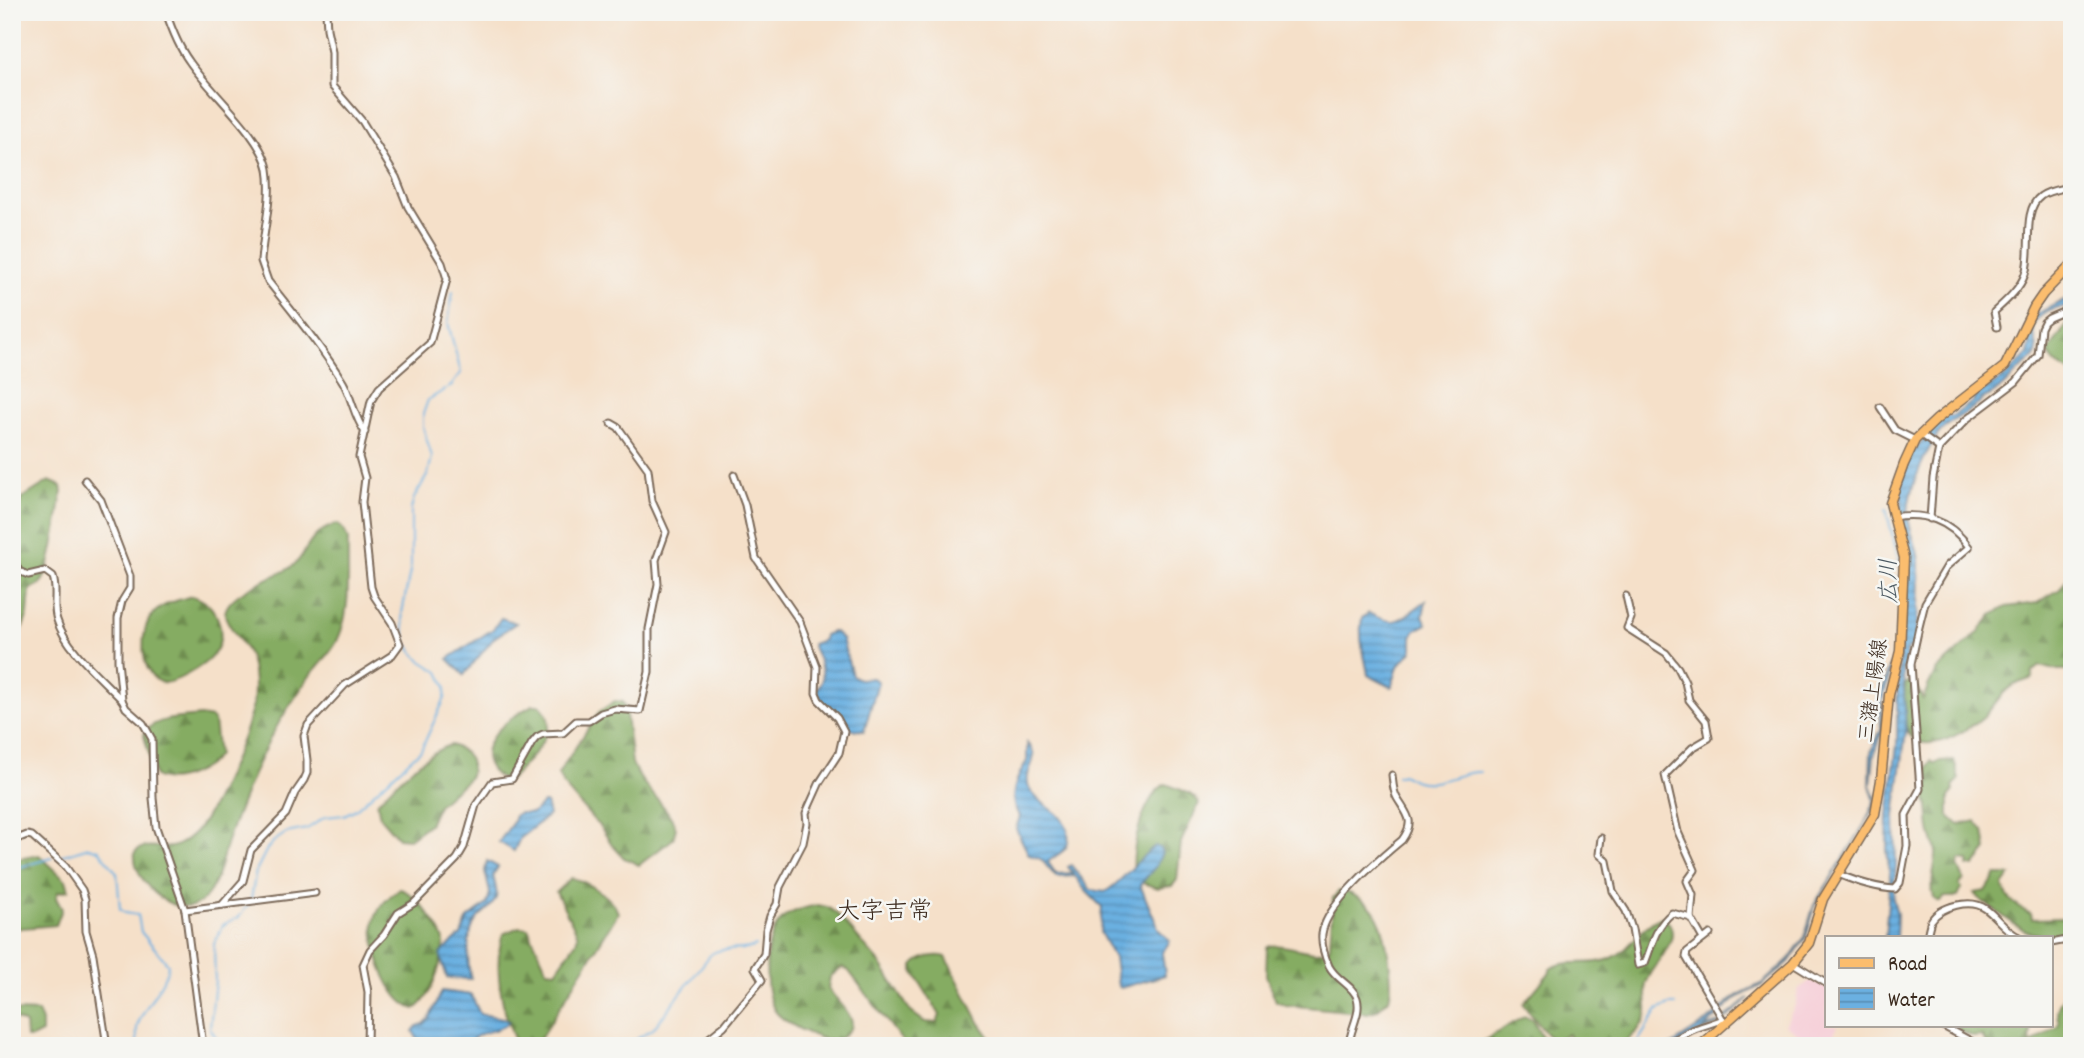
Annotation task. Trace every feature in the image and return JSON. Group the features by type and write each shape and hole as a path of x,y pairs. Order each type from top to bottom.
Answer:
{"main road":[{"name":"三潴上陽線","path":"1700,1046 1722,1018 1793,963 1809,943 1823,899 1869,826 1878,804 1889,695 1900,651 1901,598 1905,572 1891,495 1920,437 1949,408 2005,366 2034,307 2072,264"}],"street":[{"path":"166,12 180,48 189,62 265,159 269,185 262,270 329,360 349,394 355,414 365,432"},
{"path":"222,905 243,881 251,850 286,814 304,780 307,773 304,736 308,725 345,685 392,655 400,644 392,623 374,596 368,570 362,502 365,478 359,457 374,394 430,343 447,279 442,263 408,207 396,177 362,121 332,86 332,52 326,12"},
{"path":"1997,327 1994,312 2013,293 2025,275 2030,250 2029,219 2032,207 2040,196 2072,186"},
{"path":"1930,519 1937,446 1967,418 2017,382 2038,355 2044,322 2072,308"},
{"path":"1880,407 1895,430 1920,437 1937,446"},
{"path":"367,1046 368,992 363,965 370,950 384,935 398,913 414,903 457,859 464,847 476,805 483,793 492,782 514,777 531,743 537,737 563,733 576,722 589,721 608,711 640,711 649,672 649,629 658,584 656,560 666,532 652,501 648,469 618,427 611,423"},
{"path":"704,1046 762,980 755,968 764,954 770,916 777,904 780,887 803,843 806,813 820,782 839,753 844,731 837,718 819,701 816,694 817,667 800,622 756,558 745,505 734,475"},
{"path":"85,480 101,500 130,576 130,588 122,601 118,618 122,700"},
{"path":"1838,874 1886,889 1895,889 1900,883 1907,846 1906,815 1920,789 1911,664 1926,603 1947,566 1969,547 1952,527 1911,515 1895,517"},
{"path":"12,531 15,562 19,571 28,575 45,571 53,578 55,617 59,628 126,708 143,723 152,739 156,827 185,910 203,1046"},
{"path":"1626,596 1631,618 1627,628 1666,653 1683,676 1689,700 1706,721 1709,738 1692,748 1664,775 1678,832 1695,870 1687,881 1693,895 1691,918 1703,939"},
{"path":"1349,1046 1359,1007 1357,997 1352,988 1341,982 1330,968 1322,936 1326,922 1350,888 1402,840 1408,831 1410,823 1407,810 1395,794 1392,775"},
{"path":"12,841 27,835 32,836 65,866 82,890 85,899 86,931 93,956 107,1046"},
{"path":"1601,838 1599,853 1607,860 1613,891 1626,911 1638,965 1645,963 1657,928 1672,913 1691,918"},
{"path":"185,910 316,893"},
{"path":"1927,936 1931,921 1942,911 1966,904 1986,909 2002,926 2017,936"},
{"path":"1652,1046 1668,1044 1692,1030 1722,1018 1686,957 1687,952 1710,934"},
{"path":"2052,943 2072,939"},
{"path":"1793,963 1825,983"},
{"path":"1943,1026 1980,1046"}],"shaded area":[{"path":"1811,980 1825,988 1825,1026 1838,1026 1831,1040 1823,1046 1785,1025 1795,1005 1798,990"}],"green space":[{"path":"2072,317 2072,374 2054,362 2048,352"},
{"path":"49,481 61,486 62,492 51,554 40,584 30,590 28,614 16,645 12,648 12,527 21,499"},
{"path":"337,524 348,539 347,603 338,639 306,681 271,738 242,801 211,890 196,905 184,907 172,904 149,888 136,864 135,852 148,847 174,846 197,830 221,788 245,732 253,703 253,672 249,655 226,618 227,606 241,593 295,564 318,534"},
{"path":"2072,571 2072,670 2054,670 2040,666 2033,672 2032,678 2007,689 1987,713 1965,730 1931,743 1920,742 1912,737 1904,717 1905,684 1913,680 1923,699 1937,670 1978,633 1992,615 2006,607 2037,603 2060,589"},
{"path":"192,596 201,599 215,612 220,630 217,648 208,660 188,674 165,683 160,682 148,669 143,650 148,621 162,607"},
{"path":"615,701 622,702 625,707 632,763 636,772 667,811 676,828 673,839 639,865 624,858 613,846 564,786 558,774 599,712"},
{"path":"533,705 539,705 546,714 546,734 533,755 511,779 500,778 492,771 487,761 490,741 505,723"},
{"path":"200,716 214,721 218,755 198,771 180,778 162,779 155,776 145,731 163,721"},
{"path":"451,745 468,757 471,766 469,778 438,805 429,824 409,839 398,838 380,817 377,803 421,761"},
{"path":"1954,760 1959,780 1953,786 1954,791 1949,797 1949,816 1959,825 1976,821 1984,831 1987,850 1974,866 1968,866 1969,861 1959,860 1958,866 1964,879 1959,885 1962,888 1958,897 1945,897 1940,902 1934,899 1933,893 1936,853 1925,796 1930,783 1927,768 1931,761 1935,764"},
{"path":"1166,784 1189,793 1199,803 1181,842 1177,880 1172,886 1158,888 1136,881 1135,843 1150,800"},
{"path":"39,855 66,880 69,890 58,892 56,898 62,909 56,925 12,929 12,860"},
{"path":"1996,875 2011,875 2003,886 2005,891 2014,903 2031,914 2032,919 2062,918 2071,921 2072,932 2048,936 2028,932 1980,900 1974,893 1986,891"},
{"path":"571,878 598,891 611,901 618,913 542,1036 534,1046 517,1046 507,1020 499,976 503,934 519,927 528,928 547,970 556,971 578,935 556,892"},
{"path":"400,889 413,897 432,918 444,940 439,968 431,988 427,997 415,1009 397,996 389,984 375,942 377,913 385,901"},
{"path":"1339,891 1362,900 1378,918 1389,958 1389,999 1377,1010 1367,1013 1286,1005 1276,1001 1266,975 1267,947 1283,946 1310,952 1325,950 1330,946 1333,898"},
{"path":"818,905 836,913 880,963 911,1012 925,1022 937,1023 940,1015 913,971 913,966 928,957 946,957 979,1022 996,1046 906,1046 848,970 842,967 830,977 828,988 851,1019 851,1027 843,1036 834,1040 819,1037 784,1019 774,1009 767,987 769,945 780,921 786,916"},
{"path":"1662,917 1670,924 1671,941 1646,984 1647,1012 1639,1028 1621,1046 1572,1046 1568,1034 1552,1041 1523,1004 1550,969 1564,964 1610,959"},
{"path":"2069,988 2072,988 2072,1046 2033,1046 2032,1043 2058,1026 2058,1008"},
{"path":"12,1008 15,1011 38,1012 42,1033 26,1038 25,1024 12,1017"},
{"path":"1525,1016 1533,1020 1547,1046 1475,1046"},
{"path":"1958,1026 2031,1026 2030,1046 1988,1046 1982,1036 1973,1037 1959,1030"}],"water":[{"path":"2072,296 2072,306 2049,311 2038,318 2034,332 2037,349 2035,357 1998,390 1953,421 1936,437 1916,478 1909,501 1910,527 1919,558 1918,606 1914,649 1908,648 1903,671 1906,731 1895,816 1896,866 1893,899 1897,914 1896,936 1885,936 1890,878 1888,816 1897,746 1897,698 1907,578 1905,545 1893,502 1896,501 1896,509 1901,512 1902,499 1896,493 1911,454 1943,417 1953,416 1975,400 1973,398 2006,376 2028,354 2030,344 2027,327 2031,317"},
{"path":"1426,601 1423,616 1427,624 1414,631 1412,652 1399,664 1392,686 1368,675 1361,641 1362,618 1369,613 1387,621 1394,621"},
{"path":"501,618 516,623 494,638 464,675 448,659 493,629"},
{"path":"835,632 842,639 852,675 859,679 873,678 878,682 864,731 847,728 836,709 831,711 823,704 817,689 822,673 812,644 823,640 824,635"},
{"path":"1890,665 1892,666 1882,702 1883,730 1874,755 1871,785 1876,798 1873,810 1866,821 1874,799 1870,785 1871,752 1881,729 1879,699"},
{"path":"1027,743 1033,754 1027,778 1031,791 1061,818 1068,833 1066,847 1048,862 1056,874 1073,873 1068,867 1071,865 1091,890 1105,892 1119,882 1155,846 1160,848 1162,853 1156,866 1140,885 1159,930 1170,941 1162,953 1165,975 1121,988 1118,986 1114,958 1100,932 1102,907 1075,876 1056,877 1041,859 1029,855 1016,829 1020,816 1013,796 1027,761"},
{"path":"546,803 549,815 520,838 514,851 499,842 515,815 533,813"},
{"path":"1854,842 1815,906 1806,937 1789,962 1762,985 1737,998 1703,1029 1719,1023 1749,998 1719,1025 1670,1046 1705,1023 1738,995 1763,983 1789,959 1804,938 1814,905"},
{"path":"487,861 498,867 493,875 496,898 473,925 468,957 471,979 447,978 440,954 461,935 468,919 487,904 490,893 485,871"},
{"path":"442,991 471,995 480,1014 503,1018 509,1022 498,1029 476,1036 467,1046 416,1046 418,1040 413,1031 429,1019"}],"waterway":[{"path":"251,899 256,871 273,842 286,833 307,829 325,817 344,815 356,809 421,750 445,698 446,687 439,672 420,660 406,643 402,613 411,566 411,509 414,498 428,474 432,457 423,427 423,414 428,400 451,386 461,373 448,323 453,291"},
{"name":"広川","path":"1886,509 1900,566"},
{"name":"広川","path":"1896,599 1899,575"},
{"path":"1397,776 1402,774 1417,781 1433,782 1480,772"},
{"path":"57,857 89,847 99,850 117,873 120,909 125,913 138,915 141,932 168,964 164,977 138,1024 137,1046"},
{"path":"12,869 52,858"},
{"path":"222,1046 210,1028 215,981 214,944 223,925 239,917 249,904"},
{"path":"625,1046 653,1029 711,954 721,950 756,946"},
{"path":"1635,1046 1658,1010 1676,1005"}],"district":[{"name":"大字吉常","path":"884,913"}]}
